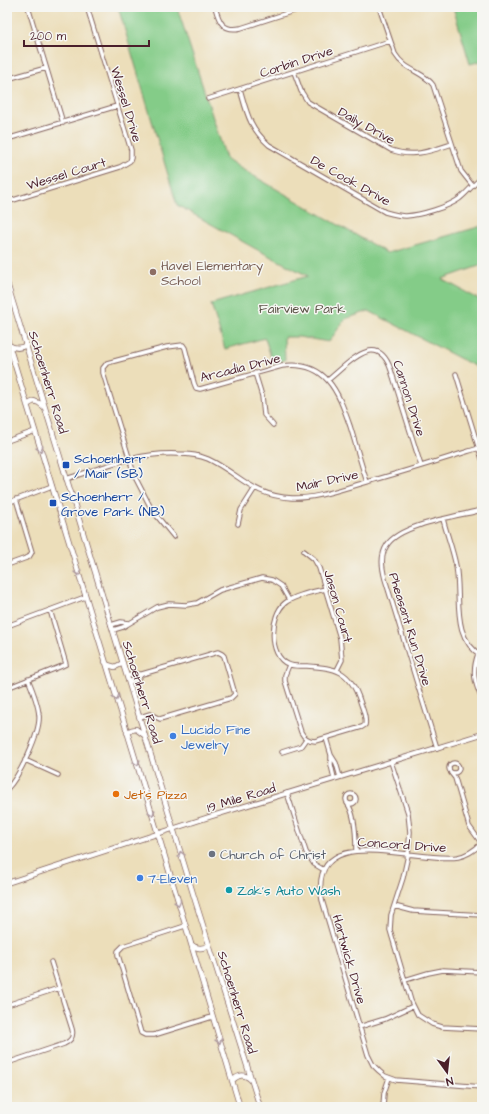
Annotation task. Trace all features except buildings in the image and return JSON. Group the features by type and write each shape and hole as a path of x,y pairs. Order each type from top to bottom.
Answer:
{"main road":[{"name":"Schoenherr Road","path":"7,283 128,682 260,1107"},
{"name":"Schoenherr Road","path":"8,342 240,1107"},
{"path":"8,342 12,347 18,348 26,345"},
{"path":"27,405 32,402 37,402 45,409"},
{"path":"105,662 110,666 115,667 123,663"},
{"path":"127,733 136,729 145,736"},
{"path":"190,943 200,949 209,945"},
{"path":"232,1081 236,1077 243,1076 252,1081"}],"street":[{"path":"28,7 63,123"},
{"name":"Wessel Drive","path":"87,7 131,150 130,161"},
{"path":"214,7 218,19 226,27 233,29 241,28 306,7"},
{"path":"379,7 395,54 402,64 434,85 462,171 472,186"},
{"name":"Corbin Drive","path":"208,99 390,41"},
{"path":"7,79 46,68"},
{"name":"Daily Drive","path":"294,72 301,91 308,102 391,150 402,154 414,154 429,152 452,144"},
{"name":"De Cook Drive","path":"240,89 253,127 259,136 269,145 385,212 407,216 443,207 458,200 482,178"},
{"path":"7,139 117,106"},
{"name":"Wessel Court","path":"7,202 120,167 130,161"},
{"name":"Arcadia Drive","path":"130,458 103,373 103,368 107,363 178,344 185,348 194,383 196,388 200,389 282,366 296,365 311,369 328,380 335,389 342,403 367,482"},
{"name":"Cannon Drive","path":"328,380 366,351 374,350 385,357 391,370 421,466"},
{"path":"255,373 262,396 264,415 273,425"},
{"path":"456,374 480,448 482,459"},
{"path":"7,441 34,431"},
{"name":"Mair Drive","path":"66,479 130,458 169,453 187,454 206,458 263,493 299,498 327,494 480,448"},
{"path":"130,458 135,477 143,494 152,510 174,537"},
{"path":"7,503 52,486"},
{"path":"238,524 241,510 255,488"},
{"path":"7,565 29,557 32,552 16,499"},
{"name":"Pheasant Run Drive","path":"437,748 385,579 382,561 387,546 394,538 406,531 443,519 482,510"},
{"path":"443,519 456,567 461,631 466,642 480,655 474,668 474,675 482,699"},
{"name":"Jason Court","path":"304,551 314,559 317,564 340,638 342,660 337,670"},
{"path":"113,630 123,627 157,607 169,604 186,605 196,603 220,590 262,578 272,580 281,586 289,600"},
{"path":"289,665 285,675 285,681 301,732 306,739 315,741 326,738 362,727 366,722 358,694 346,676 337,670 325,667 289,665 279,656 274,643 276,616 278,610 289,600 325,589"},
{"path":"7,626 85,597"},
{"path":"7,688 66,664 50,610"},
{"path":"111,625 122,622 129,623"},
{"path":"127,676 142,674 218,652 224,656 235,694 231,698 160,719 150,714 140,718"},
{"path":"128,682 137,679 142,674"},
{"path":"7,789 14,781 37,732 39,720 37,703 28,679"},
{"name":"19 Mile Road","path":"7,883 340,776 392,762 482,734"},
{"path":"326,738 331,756 331,765 334,778"},
{"path":"282,752 299,747 306,739"},
{"path":"331,756 340,776"},
{"path":"25,760 58,775"},
{"path":"392,762 408,813 410,832 408,855 402,885 390,920 390,930 412,1006 418,1015 432,1024 442,1027 482,1029"},
{"path":"455,778 459,766 454,763 449,766 449,770 455,778 469,826 482,844"},
{"path":"451,772 457,772"},
{"path":"288,793 306,852 314,864 324,870"},
{"path":"351,809 356,801 356,798 354,795 350,794 346,799 351,809 355,829 356,850"},
{"path":"348,803 351,805 354,804"},
{"name":"Concord Drive","path":"324,870 338,856 356,850 454,858 466,855 482,844"},
{"name":"Hartwick Drive","path":"324,870 320,882 322,900 359,1027 370,1060 379,1071 389,1078"},
{"path":"394,906 413,911 482,915"},
{"path":"185,926 123,946 118,951 141,1033 146,1035 154,1035 212,1017"},
{"path":"7,1063 64,1044 69,1042 72,1038 72,1032 51,962"},
{"path":"405,980 443,970 482,972"},
{"path":"7,1005 59,988"},
{"path":"359,1027 384,1019 412,1006"},
{"path":"383,1107 384,1093 389,1078 404,1082 482,1086"}],"green space":[{"name":"Fairview Park","path":"118,7 177,7 226,158 240,168 387,253 482,226 482,265 442,279 482,301 482,370 369,311 345,319 329,342 299,337 284,337 285,360 273,364 265,338 225,349 211,304 308,276 177,205"},
{"path":"453,7 482,7 482,61 470,64"}],"place":[{"name":"Havel Elementary School","path":"153,272"},
{"name":"Schoenherr / Mair (SB)","path":"66,465"},
{"name":"Schoenherr / Grove Park (NB)","path":"53,503"},
{"name":"Lucido Fine Jewelry","path":"173,736"},
{"name":"Jet's Pizza","path":"116,794"},
{"name":"Church of Christ","path":"212,854"},
{"name":"7-Eleven","path":"140,878"},
{"name":"Zak's Auto Wash","path":"229,890"}]}
